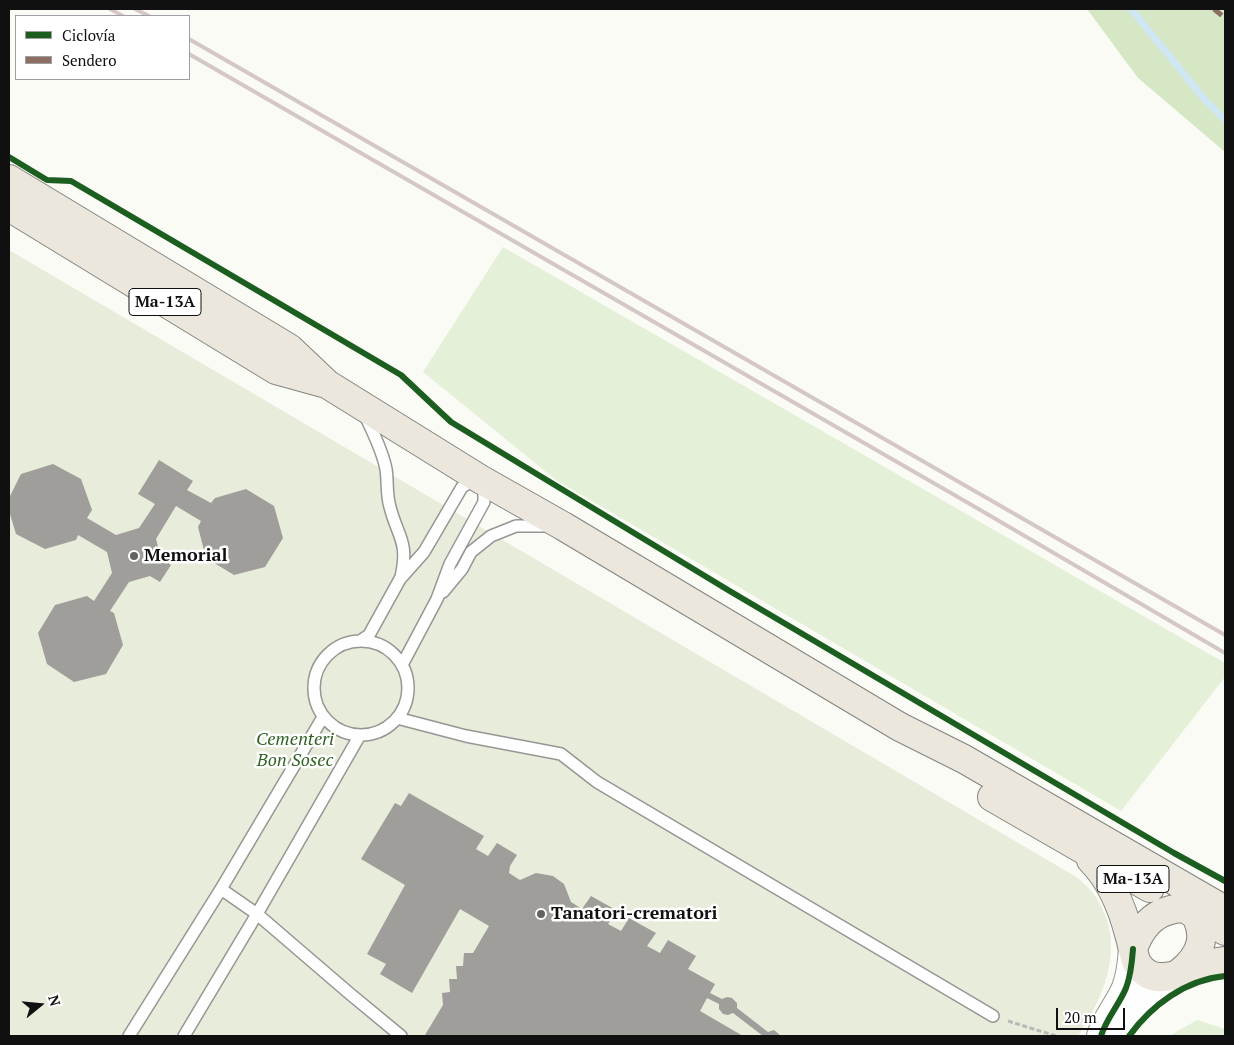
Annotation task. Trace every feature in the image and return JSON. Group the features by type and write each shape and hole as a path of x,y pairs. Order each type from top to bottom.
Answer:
{"main road":[{"name":"Ma-13A","path":"9,179 289,348 327,384 480,479 563,526 900,727 964,759 1225,911"},
{"name":"Ma-13A","path":"9,207 276,370 327,384"},
{"path":"900,727 951,772 1081,850 1095,864 1111,887 1123,916 1138,964 1148,974 1162,977 1178,974 1203,964 1225,961"},
{"name":"Ma-13A","path":"1081,850 1225,931"},
{"path":"1157,871 1190,910 1200,926 1199,952 1189,966 1178,974"},
{"path":"1133,949 1141,930 1147,923 1168,910 1209,909 1225,911"}],"street":[{"path":"1101,1036 1103,1027 1126,989 1133,949"},
{"path":"1115,1036 1136,1005 1178,974"}],"lane":[{"path":"360,405 380,449 386,469 390,508 404,549 404,562 400,579"},
{"path":"360,641 368,635 400,579 424,552 462,487 474,480 480,479 484,488 484,502 450,564 437,599 402,665"},
{"path":"437,599 462,569 471,552 491,536 516,526 563,526"},
{"path":"360,641 372,642 384,647 402,665 407,678 404,706 397,718 386,728 374,733 360,735 346,733 334,726 324,716 317,703 314,689 316,674 322,661 333,651 345,644 360,641"},
{"path":"129,1036 221,889 324,716"},
{"path":"397,718 466,736 561,754 596,782 993,1016"},
{"path":"184,1036 360,735"},
{"path":"221,889 257,914 402,1036"}],"path":[{"path":"993,1016 1056,1036"}],"green space":[{"path":"1087,9 1225,9 1225,152 1138,78"},
{"path":"503,247 1225,663 1225,677 1121,811 556,480 423,372"},
{"name":"Cementeri Bon Sosec","path":"9,250 1078,878 1092,892 1103,910 1109,928 1111,946 1105,984 1078,1036 9,1036"},
{"path":"1197,1020 1225,1029 1225,1036 1169,1036"}],"building":[{"path":"159,460 193,481 187,490 211,503 215,498 246,489 274,506 283,538 265,567 234,575 206,558 198,527 201,521 176,506 156,539 161,558 171,565 160,582 150,576 129,582 110,611 114,613 123,645 106,674 74,682 47,664 38,633 55,605 87,596 94,601 112,573 107,552 78,535 76,540 45,549 16,534 9,511 9,498 21,474 53,464 81,479 92,510 87,518 116,535 139,528 155,504 138,494"},
{"name":"Tanatori-crematori","path":"409,793 484,836 476,849 488,856 497,843 517,855 510,866 509,873 520,880 536,873 553,876 564,884 571,902 582,909 591,896 616,910 608,924 621,931 629,918 656,933 647,946 660,953 668,940 696,956 688,969 715,984 710,993 722,999 732,998 737,1003 737,1008 768,1032 774,1030 781,1036 763,1036 733,1013 723,1014 719,1009 719,1004 707,998 700,1011 743,1036 425,1035 443,1005 442,993 450,992 449,979 457,979 456,966 463,966 464,953 473,953 489,926 460,909 412,993 380,974 386,964 367,954 405,885 361,859 395,803 401,806"}],"waterway":[{"path":"1131,9 1205,100 1225,120"}],"railway":[{"path":"110,9 121,15"},
{"path":"135,9 147,15"},
{"path":"190,40 1225,635"},
{"path":"190,55 1225,653"}],"marked path":[{"path":"1214,9 1225,18"}],"cycle path":[{"path":"9,157 47,180 71,181 401,375 451,422 728,590 1174,853 1225,881"},
{"path":"1101,1036 1126,988 1132,964 1133,949"},
{"path":"1129,1036 1148,1014 1171,996 1196,983 1210,978 1225,976"}],"place":[{"name":"Memorial","path":"134,556"},
{"name":"Tanatori-crematori","path":"541,914"}]}
